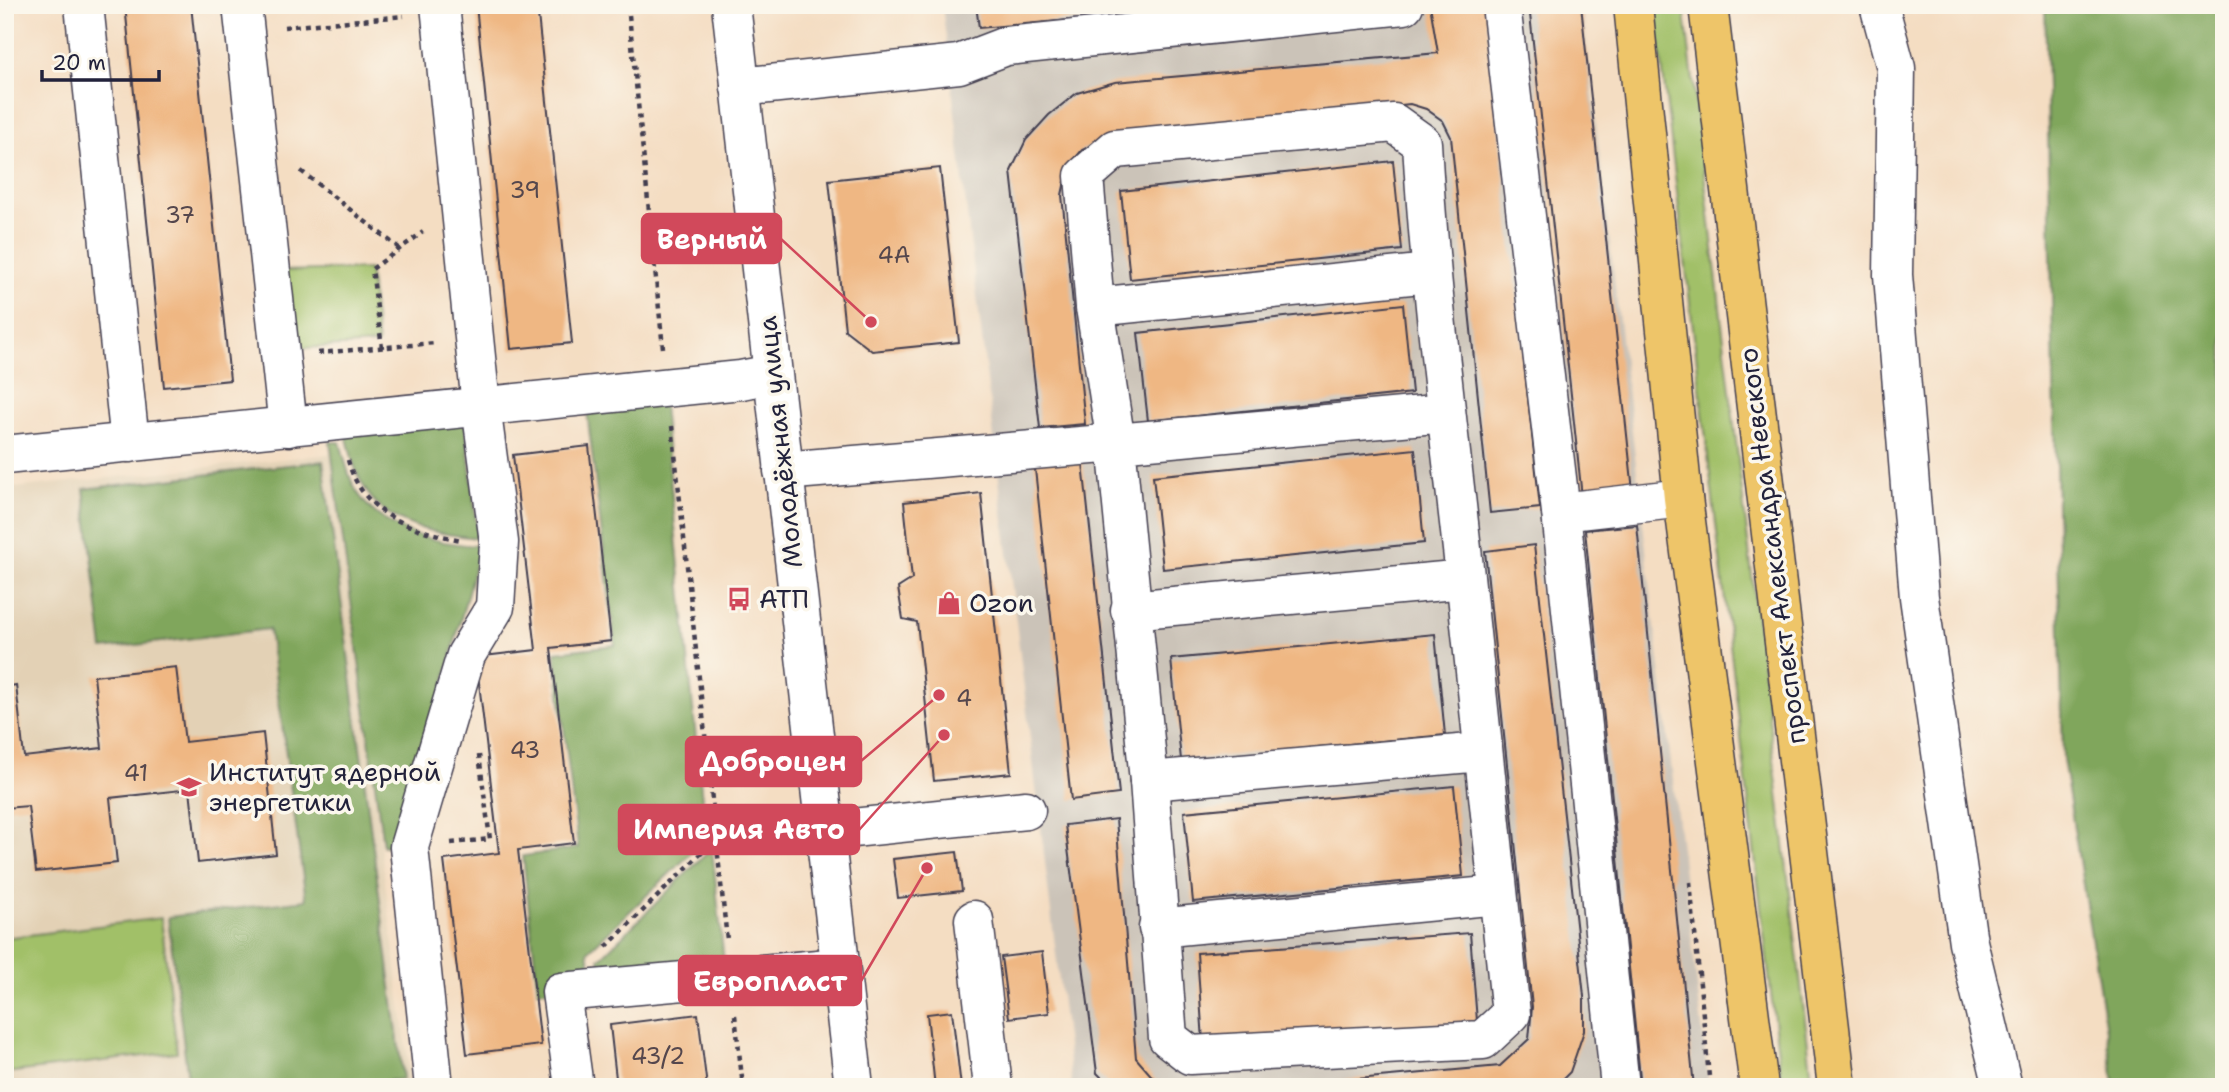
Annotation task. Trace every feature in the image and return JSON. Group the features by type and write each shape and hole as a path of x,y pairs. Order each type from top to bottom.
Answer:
{"main road":[{"path":"1633,5 1684,498 1759,1087"},
{"name":"проспект Александра Невского","path":"1708,5 1837,1087"}],"street":[{"path":"85,5 130,443"},
{"name":"Молодёжная улица","path":"731,5 854,1087"},
{"path":"740,88 959,64 1006,46 1404,5"},
{"path":"1501,5 1561,512 1620,1087"},
{"path":"1878,5 1896,68 1894,275 1919,597 1968,942 2003,1087"},
{"path":"434,1087 409,847 466,655 495,607 499,542 481,406 463,205 441,9"},
{"path":"243,18 288,427"},
{"path":"1394,123 1422,143 1430,273 1511,1014 1483,1040 1190,1055 1168,1038 1149,781 1130,610 1116,443 1095,307 1084,176 1115,149 1394,123"},
{"path":"1095,307 1430,273"},
{"path":"5,455 772,374"},
{"path":"783,471 1446,413"},
{"path":"1561,512 1684,498"},
{"path":"1130,610 1465,579"},
{"path":"1149,781 1482,752"},
{"path":"824,831 1026,810"},
{"path":"1158,928 1498,895"},
{"path":"974,920 993,1087"},
{"path":"574,1087 561,992 840,967"}],"path":[{"path":"628,5 743,1087"},
{"path":"243,18 441,9"},
{"path":"256,136 400,248"},
{"path":"382,348 372,269 463,205"},
{"path":"280,355 474,339"},
{"path":"347,455 361,490 388,517 428,534 468,542"},
{"path":"600,989 596,957 716,839"}],"shaded area":[{"path":"942,5 1582,5 1709,1087 1072,1087"},
{"name":"Институт ядерной энергетики","path":"330,454 411,1085 5,1087 5,489"}],"green space":[{"path":"1655,5 1684,5 1813,1087 1782,1087"},
{"path":"2045,5 2224,5 2224,1087 2115,1087 2063,759"},
{"path":"369,269 378,344 286,349 277,271"},
{"path":"662,395 706,839 588,951 593,984 538,991 523,856 578,848 555,652 615,645 586,403"},
{"path":"464,412 478,538 430,531 399,520 385,511 374,501 360,480 344,425"},
{"path":"330,442 340,442 358,493 381,517 429,539 480,546 402,845 383,846"},
{"path":"323,461 403,1079 344,1087 189,1087 168,917 306,900 269,629 103,649 84,489"},
{"path":"712,848 725,971 604,985 599,959"},
{"path":"161,918 177,1052 5,1073 5,938"}],"building":[{"path":"125,5 191,5 230,380 164,387"},
{"path":"476,5 537,5 572,343 511,349"},
{"path":"976,5 1213,5 1214,7 979,28"},
{"path":"1430,5 1485,5 1540,508 1490,513 1451,137 1443,121 1426,109 1410,104 1110,137 1082,150 1068,167 1062,195 1085,424 1040,428 1011,171 1026,140 1049,115 1077,93 1115,82 1438,53"},
{"path":"1529,5 1581,5 1633,491 1582,497"},
{"path":"1393,161 1402,250 1130,279 1121,191"},
{"path":"940,168 959,342 872,351 845,330 829,180"},
{"path":"1403,304 1412,393 1148,421 1138,333"},
{"path":"589,446 611,641 551,648 574,843 518,850 541,1045 467,1054 444,860 499,853 476,657 536,650 513,455"},
{"path":"1415,449 1424,543 1163,569 1153,476"},
{"path":"1082,455 1119,794 1071,800 1034,460"},
{"path":"981,493 1011,773 934,781 917,622 903,619 898,588 912,579 904,502"},
{"path":"1637,525 1694,1087 1641,1087 1585,530"},
{"path":"1534,545 1584,996 1584,1031 1570,1072 1555,1087 1269,1087 1500,1066 1529,1039 1532,1007 1485,551"},
{"path":"1435,634 1445,735 1181,760 1171,659"},
{"path":"176,667 185,742 263,733 276,854 198,863 190,789 110,798 117,863 36,872 28,806 5,808 5,687 16,685 24,757 102,748 94,676"},
{"path":"1454,786 1463,876 1193,902 1184,812"},
{"path":"1116,819 1136,1058 1155,1080 1170,1087 1111,1087 1097,1073 1065,825"},
{"path":"957,852 962,891 898,898 893,859"},
{"path":"1470,933 1477,1021 1203,1041 1197,953"},
{"path":"1042,952 1049,1013 1009,1018 1001,957"},
{"path":"952,1011 961,1087 935,1087 927,1014"},
{"path":"698,1014 707,1087 617,1087 610,1025"}],"place":[{"name":"Верный","path":"871,322"},
{"name":"АТП","path":"739,599"},
{"name":"Ozon","path":"949,603"},
{"name":"Доброцен","path":"939,695"},
{"name":"Империя Авто","path":"944,735"},
{"name":"Институт ядерной энергетики","path":"189,787"},
{"name":"Европласт","path":"927,868"}]}
